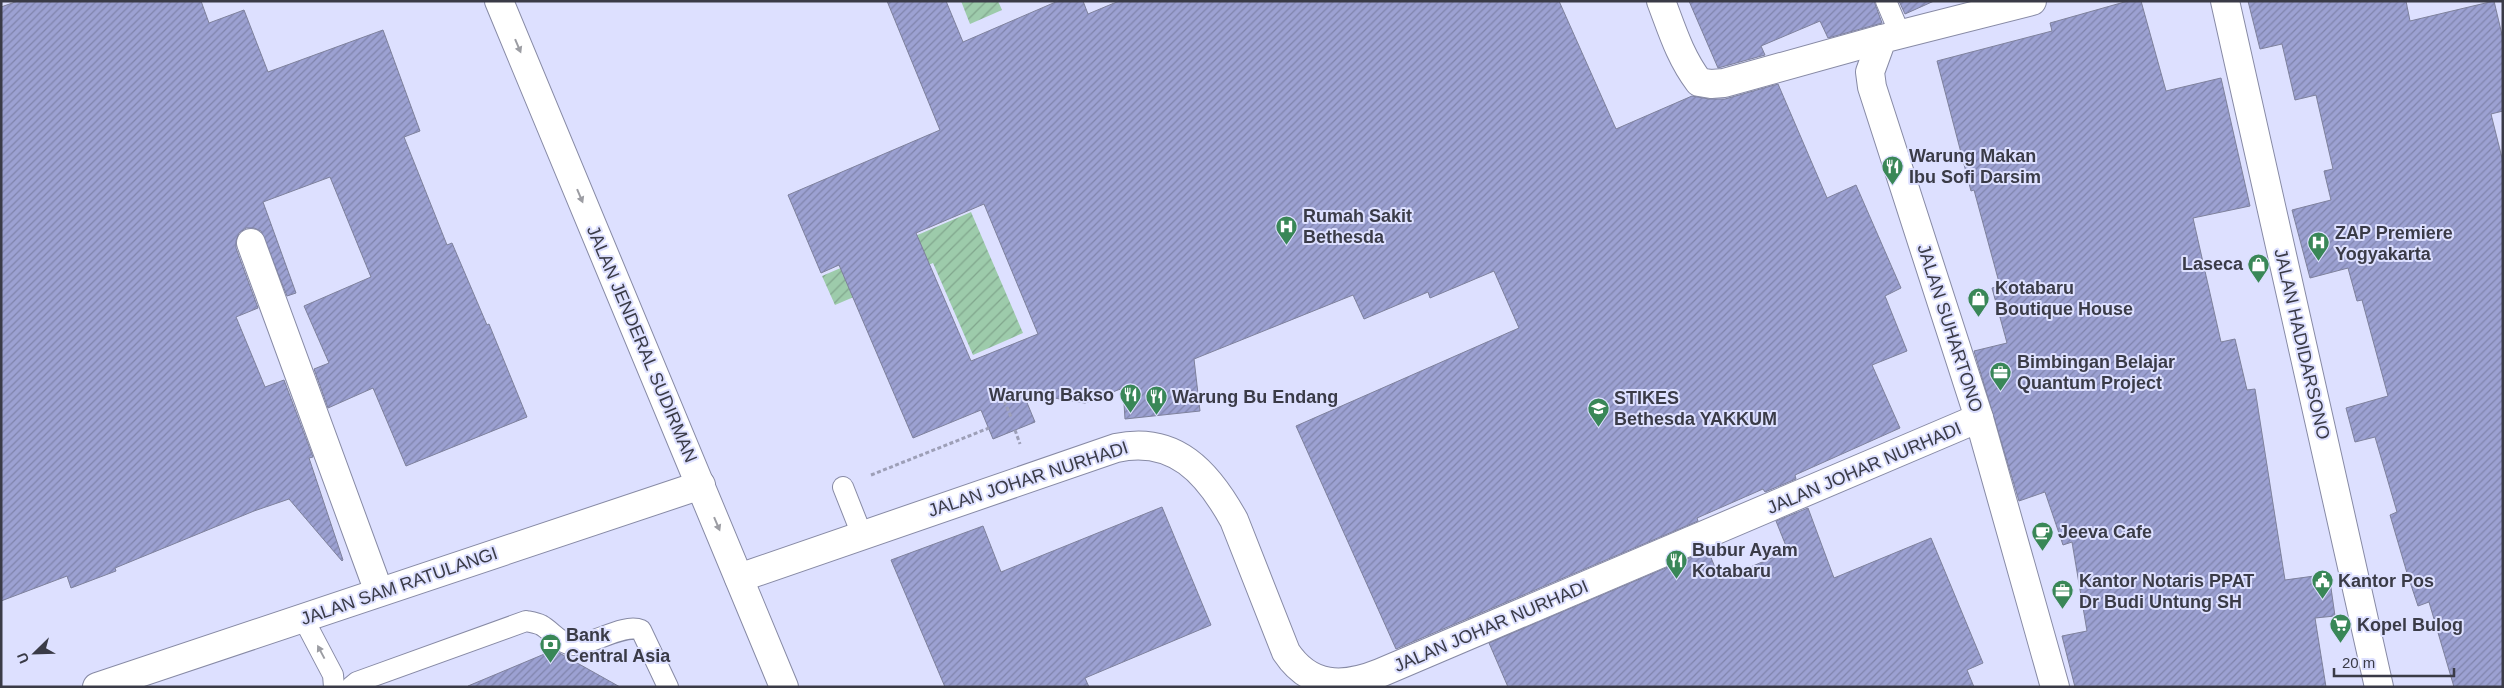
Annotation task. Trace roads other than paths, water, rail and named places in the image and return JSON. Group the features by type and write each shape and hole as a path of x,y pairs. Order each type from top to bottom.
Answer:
{"street":[{"name":"JALAN JENDERAL SUDIRMAN","path":"499,1 784,687"},
{"path":"1661,1 1685,63 1699,82 1711,84 1724,83 2032,1"},
{"name":"JALAN HADIDARSONO","path":"2225,1 2380,687"},
{"name":"JALAN SUHARTONO","path":"1891,37 1870,72 1872,87 1979,418 2055,687"},
{"path":"251,243 379,592"},
{"name":"JALAN JOHAR NURHADI","path":"739,578 1116,448 1141,444 1178,454 1204,476 1234,520 1286,652 1295,666 1327,684 1342,685 1380,674 1979,418"},
{"name":"JALAN SAM RATULANGI","path":"97,687 701,485"}],"lane":[{"path":"1886,1 1891,37"},
{"path":"843,487 862,535"},
{"path":"303,618 333,674 334,687"},
{"path":"351,687 357,682 526,621 541,625 554,636 572,645 595,642 628,628 641,630 668,687"}],"place":[{"name":"Warung Makan Ibu Sofi Darsim","path":"1893,185"},
{"name":"Rumah Sakit Bethesda","path":"1287,245"},
{"name":"ZAP Premiere Yogyakarta","path":"2319,262"},
{"name":"Laseca","path":"2259,283"},
{"name":"Kotabaru Boutique House","path":"1979,317"},
{"name":"Bimbingan Belajar Quantum Project","path":"2001,391"},
{"name":"Warung Bakso","path":"1130,414"},
{"name":"Warung Bu Endang","path":"1156,416"},
{"name":"STIKES Bethesda YAKKUM","path":"1598,427"},
{"name":"Jeeva Cafe","path":"2042,551"},
{"name":"Bubur Ayam Kotabaru","path":"1676,579"},
{"name":"Kantor Pos","path":"2322,600"},
{"name":"Kantor Notaris PPAT Dr Budi Untung SH","path":"2063,610"},
{"name":"Kopel Bulog","path":"2341,644"},
{"name":"Bank Central Asia","path":"550,664"}]}
